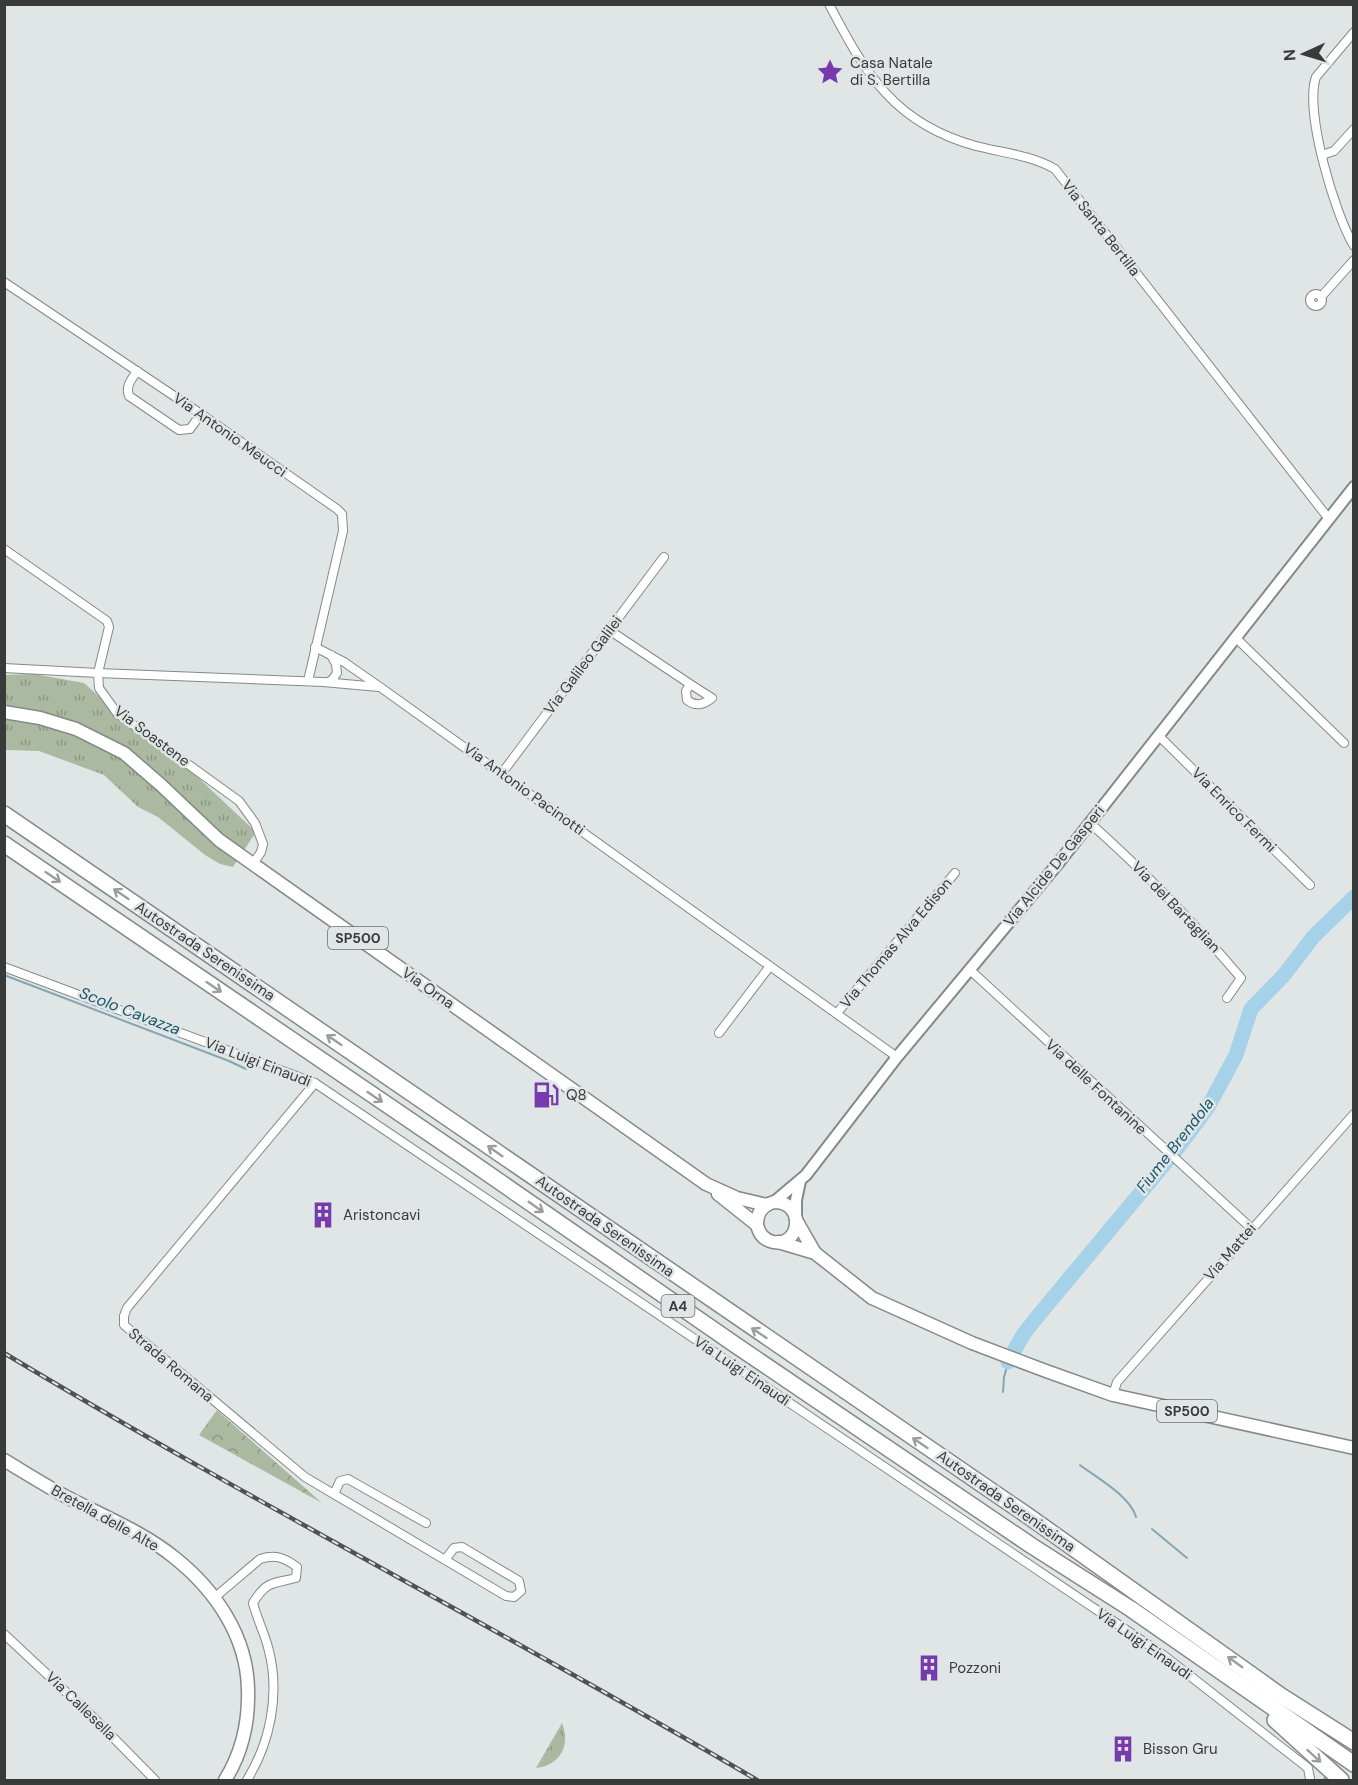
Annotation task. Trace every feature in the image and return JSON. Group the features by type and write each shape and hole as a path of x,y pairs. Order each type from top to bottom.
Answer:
{"highway":[{"name":"Autostrada Serenissima","path":"4,814 1031,1518 1260,1680 1353,1742"},
{"name":"Autostrada Serenissima","path":"4,844 462,1155 746,1353 1032,1546 1131,1609 1353,1764"},
{"path":"1260,1680 1310,1703 1353,1731"},
{"path":"1241,1687 1341,1780"}],"main road":[{"name":"Via Alcide De Gasperi","path":"770,1203 800,1181 897,1057 1090,823 1329,519 1348,500 1353,487"},
{"name":"Via Orna","path":"4,712 39,718 76,729 124,753 219,840 706,1184 737,1198 770,1203"},
{"path":"778,1242 792,1235 800,1181"},
{"name":"SP500","path":"706,1184 757,1225 764,1238 815,1253 872,1298 995,1352 1113,1395 1353,1448"},
{"name":"SP500","path":"770,1203 788,1206 815,1253"},
{"path":"757,1225 760,1210 770,1203"},
{"name":"Bretella delle Alte","path":"4,1460 147,1539 175,1558 214,1598 231,1623 240,1642 248,1682 248,1718 244,1737 231,1771 225,1780"}],"street":[{"name":"Via Santa Bertilla","path":"829,4 849,43 876,82 902,111 930,129 975,146 1042,162 1055,169 1329,519"},
{"path":"1353,32 1316,77 1313,85 1316,128 1322,155 1336,207 1353,246"},
{"path":"1322,155 1334,151 1353,129"},
{"path":"1321,297 1353,260"},
{"name":"Via Antonio Meucci","path":"4,282 201,414 337,508 342,514 343,531 308,681"},
{"path":"137,371 127,388 129,396 179,430 190,429 201,414"},
{"path":"4,549 107,621 109,627 98,673"},
{"name":"Via Galileo Galilei","path":"502,773 664,557"},
{"path":"609,630 690,684"},
{"path":"1235,637 1344,743"},
{"path":"315,647 330,655 336,664 337,673 332,680 323,682"},
{"name":"Via Antonio Pacinotti","path":"330,655 344,662 502,773 897,1057"},
{"path":"4,668 308,681 380,687"},
{"name":"Via Soastene","path":"98,673 99,688 117,712 239,801 255,823 263,844 253,864"},
{"name":"Via Enrico Fermi","path":"1158,735 1310,885"},
{"name":"Via del Bartaglian","path":"1090,823 1134,863 1208,939 1241,978 1227,998"},
{"name":"Via Thomas Alva Edison","path":"837,1013 955,873"},
{"path":"719,1033 770,966"},
{"name":"Via Luigi Einaudi","path":"4,967 315,1083 1162,1654 1308,1768 1310,1779"},
{"name":"Via delle Fontanine","path":"969,969 1251,1228"},
{"name":"Strada Romana","path":"315,1083 127,1308 124,1325 293,1469 333,1494 506,1596 514,1597 521,1591 519,1581 462,1547 454,1548 445,1560"},
{"name":"Via Mattei","path":"1113,1395 1117,1382 1353,1114"},
{"path":"333,1494 340,1481 348,1479 426,1523"},
{"path":"214,1598 261,1559 270,1556 284,1558 297,1567 296,1578 270,1583 253,1603 269,1651 273,1702 265,1744 247,1780"},
{"name":"Via Callesella","path":"4,1634 95,1719 155,1780"}],"green space":[{"path":"34,674 84,683 143,736 189,769 256,832 233,867 220,864 205,855 158,817 138,807 104,775 39,751 5,750 4,675"},
{"path":"217,1410 221,1414 322,1503 199,1435"},
{"path":"562,1723 565,1739 561,1753 551,1763 536,1768"}],"waterway":[{"name":"Fiume Brendola","path":"1008,1362 1023,1335 1037,1317 1177,1149 1208,1107 1236,1055 1251,1009 1284,975 1313,937 1354,897"},
{"name":"Scolo Cavazza","path":"4,975 246,1069"},
{"path":"1003,1392 1008,1363"},
{"path":"1080,1465 1120,1495 1133,1509 1136,1517"},
{"path":"1152,1529 1187,1558"},
{"path":"1323,1780 1326,1777"}],"railway":[{"path":"4,1353 191,1462 757,1780"}],"place":[{"name":"Casa Natale di S. Bertilla","path":"830,72"},
{"name":"Q8","path":"546,1095"},
{"name":"Aristoncavi","path":"323,1215"},
{"name":"Pozzoni","path":"929,1668"},
{"name":"Bisson Gru","path":"1123,1749"}]}
